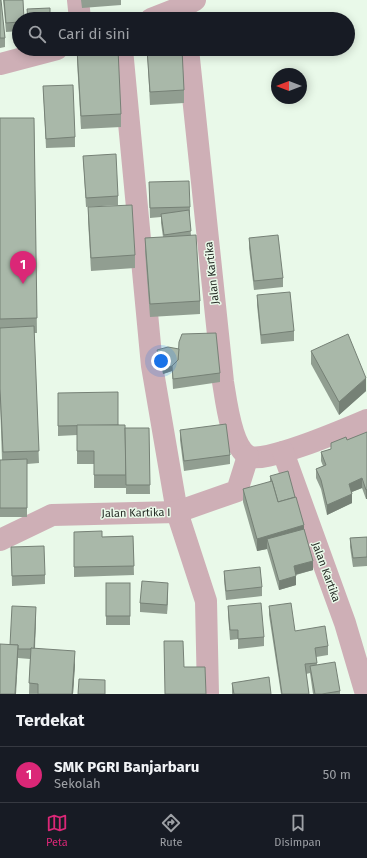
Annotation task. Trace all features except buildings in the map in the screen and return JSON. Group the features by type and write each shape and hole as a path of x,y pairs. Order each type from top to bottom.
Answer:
{"street":[{"path":"78,0 79,12"},
{"path":"170,12 187,6"},
{"path":"0,64 32,56"},
{"path":"123,56 152,366 177,512 206,601 208,694"},
{"name":"Jalan Kartika","path":"189,56 223,382 234,435 242,450 248,456"},
{"path":"248,456 257,458 283,452 367,420"},
{"name":"Jalan Kartika","path":"283,452 345,623 366,694"},
{"name":"Jalan Kartika I","path":"0,540 52,515 177,512 237,491 248,456"}],"place":[{"name":"SMK PGRI Banjarbaru","path":"23,284"}]}
